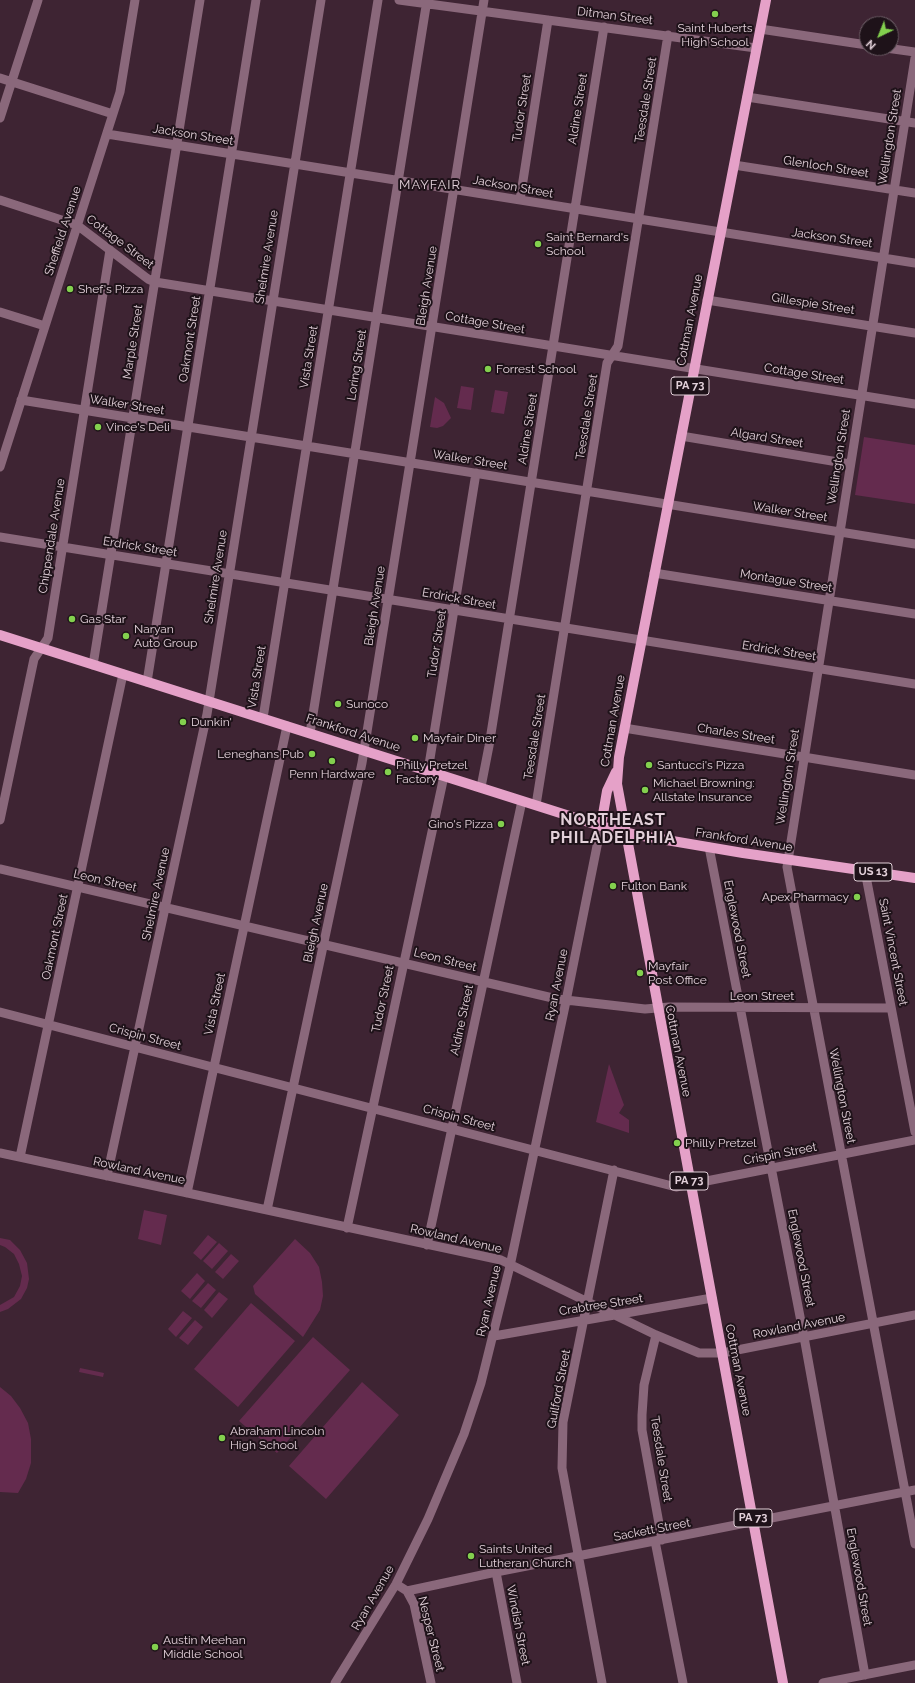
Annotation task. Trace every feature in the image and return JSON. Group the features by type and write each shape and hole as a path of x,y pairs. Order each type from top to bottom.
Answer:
{"main road":[{"name":"Cottman Avenue","path":"766,0 624,728 617,770 617,791 783,1683"},
{"name":"Frankford Avenue","path":"0,635 601,826 624,832 787,860 915,878"},
{"path":"601,826 607,791 617,770"}],"street":[{"path":"0,118 38,0"},
{"name":"Sheffield Avenue","path":"0,464 113,114 121,86 135,0"},
{"name":"Marple Street","path":"93,665 200,0"},
{"name":"Oakmont Street","path":"147,682 256,0"},
{"name":"Shelmire Avenue","path":"107,1176 209,701 321,0"},
{"name":"Vista Street","path":"263,718 378,0"},
{"name":"Ditman Street","path":"399,0 427,2 756,48"},
{"name":"Bleigh Avenue","path":"267,1210 364,751 484,0"},
{"name":"Loring Street","path":"310,733 427,2"},
{"name":"Tudor Street","path":"520,200 548,20"},
{"name":"Aldine Street","path":"481,787 510,620 552,347 604,27"},
{"path":"760,29 859,44"},
{"name":"Teesdale Street","path":"536,805 607,363 618,350 668,35"},
{"path":"899,50 915,52"},
{"name":"Wellington Street","path":"915,58 787,860 788,874 813,1008 915,1544"},
{"path":"0,78 113,114"},
{"path":"747,96 915,123"},
{"name":"Jackson Street","path":"107,134 454,189 574,210 915,263"},
{"name":"Glenloch Street","path":"734,165 915,193"},
{"name":"Cottage Street","path":"0,200 77,225 154,282 915,404"},
{"name":"Chippendale Avenue","path":"0,820 34,659 48,638 110,250"},
{"name":"Gillespie Street","path":"707,300 915,333"},
{"path":"0,312 45,326"},
{"name":"Walker Street","path":"21,400 915,544"},
{"name":"Algard Street","path":"681,436 850,464"},
{"name":"Tudor Street","path":"428,771 476,473"},
{"name":"Erdrick Street","path":"0,537 565,629 915,684"},
{"name":"Montague Street","path":"654,572 915,614"},
{"name":"Oakmont Street","path":"20,1158 123,674"},
{"name":"Vista Street","path":"187,1193 287,726"},
{"name":"Charles Street","path":"624,728 915,775"},
{"name":"Tudor Street","path":"347,1228 444,776"},
{"name":"Aldine Street","path":"426,1245 522,801"},
{"name":"Ryan Avenue","path":"335,1683 396,1584 428,1519 459,1447 481,1383 494,1336 510,1266 601,826"},
{"name":"Englewood Street","path":"709,847 804,1337 865,1675"},
{"name":"Leon Street","path":"0,868 566,1000 645,1009 891,1008"},
{"name":"Saint Vincent Street","path":"865,871 915,1132"},
{"name":"Crispin Street","path":"0,1012 676,1187 915,1140"},
{"name":"Rowland Avenue","path":"0,1153 501,1260 510,1266 656,1335 699,1353 722,1353 915,1315"},
{"name":"Guilford Street","path":"602,1683 562,1468 563,1422 585,1320 586,1301 614,1170"},
{"name":"Crabtree Street","path":"494,1336 712,1298"},
{"name":"Teesdale Street","path":"656,1335 644,1385 642,1423 659,1541 683,1683"},
{"name":"Sackett Street","path":"407,1591 496,1572 915,1490"},
{"name":"Windish Street","path":"496,1572 517,1683"},
{"path":"396,1584 407,1591"},
{"name":"Nesper Street","path":"407,1591 414,1604 431,1683"},
{"path":"823,1683 915,1665"}],"shaded area":[{"path":"461,386 474,388 471,410 457,408"},
{"path":"495,390 508,392 504,414 491,412"},
{"path":"435,397 444,403 451,418 443,426 437,428 430,427"},
{"path":"864,437 915,445 915,504 855,495"},
{"path":"609,1064 624,1105 619,1113 629,1120 629,1133 596,1122"},
{"path":"144,1210 167,1215 161,1245 138,1239"},
{"path":"208,1235 217,1242 201,1260 193,1253"},
{"path":"0,1238 10,1240 20,1250 27,1263 29,1279 27,1288 21,1299 8,1309 0,1312 0,1305 14,1297 20,1286 22,1276 19,1264 14,1254 0,1245"},
{"path":"295,1239 310,1253 319,1267 322,1282 323,1296 320,1310 303,1337 255,1294 253,1286"},
{"path":"219,1243 228,1251 212,1269 203,1261"},
{"path":"231,1254 239,1261 223,1279 215,1272"},
{"path":"197,1273 205,1281 190,1299 181,1291"},
{"path":"208,1283 216,1290 201,1308 192,1301"},
{"path":"219,1292 228,1299 212,1318 204,1310"},
{"path":"251,1303 295,1341 238,1407 194,1369"},
{"path":"183,1311 192,1318 176,1337 168,1329"},
{"path":"195,1320 203,1327 188,1345 179,1338"},
{"path":"313,1337 350,1370 277,1453 239,1421"},
{"path":"80,1368 104,1373 103,1377 79,1372"},
{"path":"362,1382 399,1415 326,1499 289,1466"},
{"path":"0,1387 11,1396 20,1408 28,1423 31,1439 31,1463 26,1479 18,1493 0,1492"}],"place":[{"name":"Saint Huberts High School","path":"715,14"},
{"name":"Saint Bernard's School","path":"538,244"},
{"name":"Shef's Pizza","path":"70,289"},
{"name":"Forrest School","path":"488,369"},
{"name":"Vince's Deli","path":"98,427"},
{"name":"Gas Star","path":"72,619"},
{"name":"Naryan Auto Group","path":"126,636"},
{"name":"Sunoco","path":"338,704"},
{"name":"Dunkin'","path":"183,722"},
{"name":"Mayfair Diner","path":"415,738"},
{"name":"Leneghans Pub","path":"312,754"},
{"name":"Penn Hardware","path":"332,761"},
{"name":"Santucci's Pizza","path":"649,765"},
{"name":"Philly Pretzel Factory","path":"388,772"},
{"name":"Michael Browning: Allstate Insurance","path":"645,790"},
{"name":"Gino's Pizza","path":"501,824"},
{"name":"Fulton Bank","path":"613,886"},
{"name":"Apex Pharmacy","path":"857,897"},
{"name":"Mayfair Post Office","path":"640,973"},
{"name":"Philly Pretzel","path":"677,1143"},
{"name":"Abraham Lincoln High School","path":"222,1438"},
{"name":"Saints United Lutheran Church","path":"471,1556"},
{"name":"Austin Meehan Middle School","path":"155,1647"}],"district":[{"name":"MAYFAIR","path":"430,185"},
{"name":"NORTHEAST PHILADELPHIA","path":"613,829"}]}
